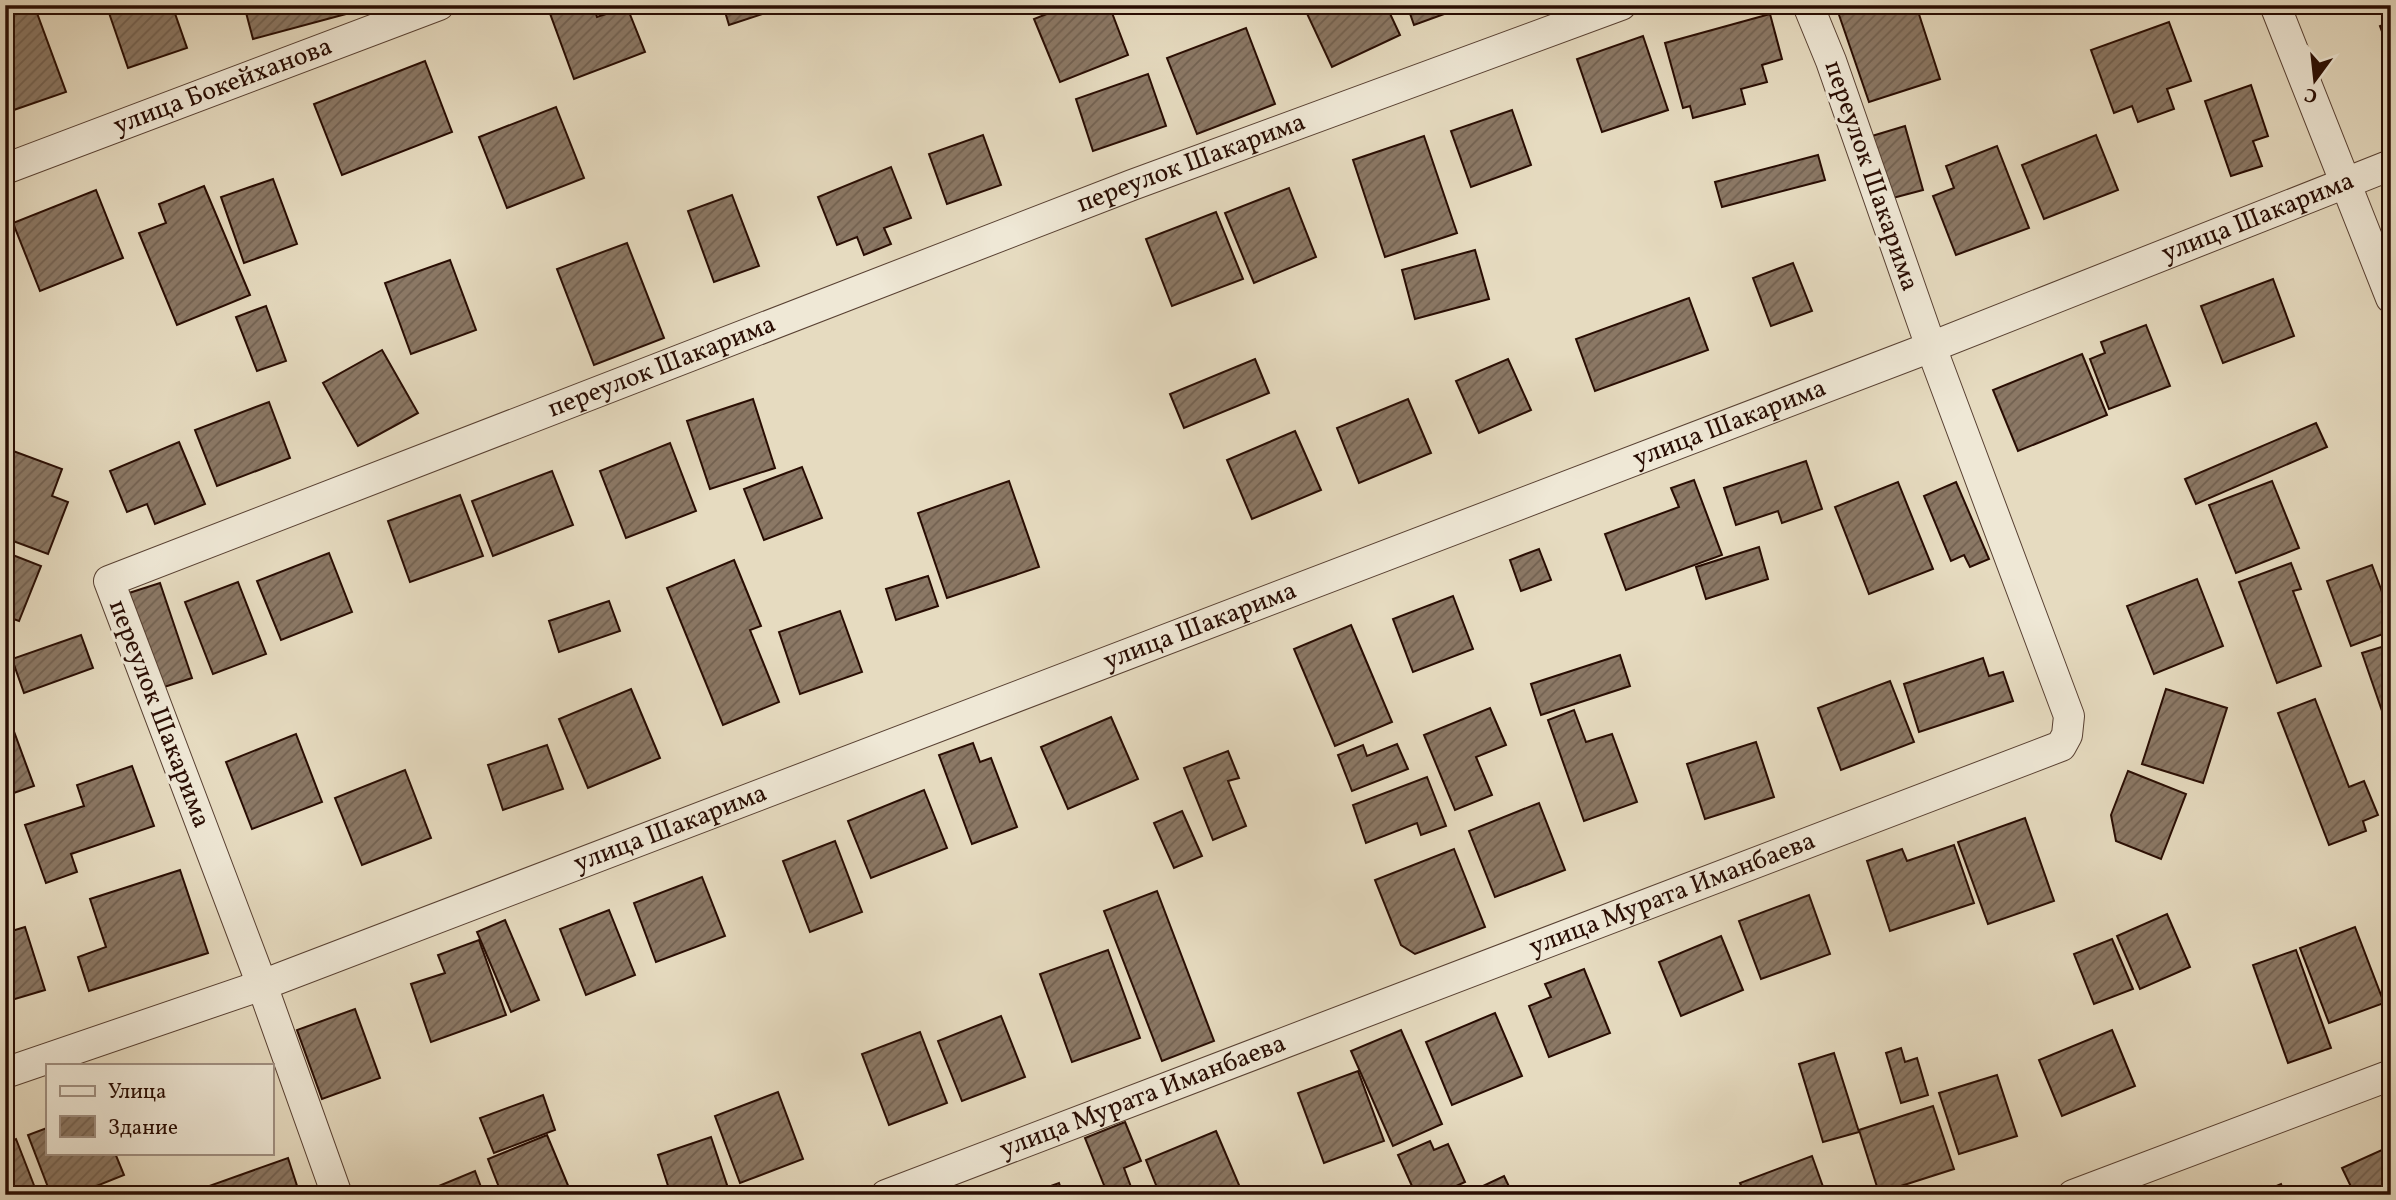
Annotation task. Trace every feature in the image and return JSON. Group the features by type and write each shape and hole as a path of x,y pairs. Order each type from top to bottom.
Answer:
{"street":[{"name":"улица Бокейханова","path":"5,169 439,5"},
{"name":"переулок Шакарима","path":"262,985 109,581 1132,185 1621,5"},
{"name":"переулок Шакарима","path":"1808,5 1831,61 1931,347"},
{"path":"2275,5 2391,298"},
{"name":"улица Шакарима","path":"5,1073 262,985 1931,347 2391,165"},
{"name":"улица Мурата Иманбаева","path":"886,1195 2061,746 2067,735 2068,716 1931,347"},
{"path":"262,985 337,1195"},
{"path":"2073,1195 2391,1075"}],"building":[{"path":"34,5 66,92 5,113 5,13"},
{"path":"133,5 172,5 187,48 128,68 109,13"},
{"path":"244,5 344,5 346,14 253,39"},
{"path":"556,5 593,5 597,17 627,7 645,52 574,79 548,8"},
{"path":"723,5 790,5 729,25"},
{"path":"1069,5 1109,5 1128,55 1060,82 1034,19"},
{"path":"1303,5 1386,5 1400,35 1332,67"},
{"path":"1407,5 1469,5 1414,25"},
{"path":"1859,5 1916,5 1940,79 1869,102 1838,12"},
{"path":"1770,14 1782,59 1762,65 1767,82 1741,89 1745,104 1693,118 1690,106 1683,108 1665,43"},
{"path":"2169,22 2191,81 2167,89 2174,109 2138,122 2132,106 2114,113 2091,50"},
{"path":"2391,22 2391,56 2380,26"},
{"path":"1246,28 1275,104 1197,134 1167,58"},
{"path":"1643,36 1668,110 1602,132 1577,59"},
{"path":"425,61 452,132 342,175 314,104"},
{"path":"1148,74 1166,126 1093,151 1076,99"},
{"path":"2251,85 2268,136 2253,141 2262,166 2231,176 2205,101"},
{"path":"556,107 584,178 507,208 479,137"},
{"path":"1512,110 1531,165 1471,187 1451,131"},
{"path":"1905,126 1923,190 1889,199 1872,136"},
{"path":"983,135 1001,185 947,204 929,154"},
{"path":"2096,135 2118,190 2044,219 2022,165"},
{"path":"1424,136 1457,233 1385,257 1353,160"},
{"path":"1997,146 2029,228 1956,255 1933,196 1954,188 1946,166"},
{"path":"1818,155 1825,180 1722,207 1715,182"},
{"path":"891,167 911,218 884,228 891,244 864,255 857,237 837,245 818,197"},
{"path":"273,179 297,244 244,263 221,197"},
{"path":"204,186 250,295 177,325 139,233 166,223 159,204"},
{"path":"1289,188 1316,257 1254,283 1225,213"},
{"path":"96,190 123,258 40,291 13,223"},
{"path":"732,195 759,266 714,282 688,211"},
{"path":"1216,212 1243,279 1172,306 1146,239"},
{"path":"627,243 664,338 594,365 557,269"},
{"path":"1475,250 1489,299 1415,319 1402,270"},
{"path":"450,260 476,330 411,354 385,283"},
{"path":"1793,263 1812,311 1771,326 1753,278"},
{"path":"2273,279 2294,336 2223,363 2201,306"},
{"path":"1689,298 1708,350 1595,391 1576,339"},
{"path":"266,306 286,361 257,371 236,317"},
{"path":"2146,325 2170,386 2109,409 2090,359 2105,353 2101,342"},
{"path":"382,350 418,413 358,446 323,383"},
{"path":"2082,354 2107,415 2018,451 1993,390"},
{"path":"1255,359 1269,393 1184,428 1170,394"},
{"path":"1508,359 1531,410 1479,433 1456,381"},
{"path":"753,399 775,468 710,489 687,421"},
{"path":"1408,399 1431,453 1359,483 1337,428"},
{"path":"269,402 290,458 217,486 195,430"},
{"path":"2316,423 2327,447 2196,504 2185,479"},
{"path":"1295,431 1321,490 1252,519 1227,460"},
{"path":"179,442 205,504 155,524 147,504 127,512 110,471"},
{"path":"670,443 696,511 626,538 600,471"},
{"path":"5,448 62,469 52,496 68,502 48,554 5,538"},
{"path":"1806,461 1822,509 1782,523 1778,511 1736,525 1724,488"},
{"path":"802,467 822,518 764,540 744,489"},
{"path":"552,471 573,525 493,556 472,501"},
{"path":"1694,480 1722,555 1626,590 1605,534 1679,507 1671,488"},
{"path":"1009,481 1039,567 947,598 918,513"},
{"path":"2272,481 2299,548 2236,573 2209,505"},
{"path":"1898,482 1933,569 1869,594 1835,507"},
{"path":"1956,482 1989,559 1970,567 1964,555 1951,561 1924,496"},
{"path":"460,495 483,556 410,582 388,521"},
{"path":"1759,547 1768,579 1706,599 1696,567"},
{"path":"1539,549 1551,580 1521,591 1510,560"},
{"path":"5,552 41,566 19,621 5,616"},
{"path":"329,553 352,612 281,640 257,581"},
{"path":"734,560 761,626 750,630 779,702 723,725 667,588"},
{"path":"2291,563 2301,589 2293,591 2321,666 2277,683 2239,582"},
{"path":"2372,565 2391,616 2391,631 2351,646 2327,581"},
{"path":"928,576 938,606 896,620 886,589"},
{"path":"2197,579 2223,646 2154,674 2127,606"},
{"path":"238,582 266,654 213,674 185,602"},
{"path":"160,583 192,678 161,688 129,593"},
{"path":"1453,596 1473,649 1413,672 1393,619"},
{"path":"609,601 620,631 559,652 549,621"},
{"path":"840,611 862,672 800,694 779,632"},
{"path":"1351,625 1392,722 1335,746 1294,649"},
{"path":"81,635 93,668 24,693 12,659"},
{"path":"2391,644 2391,737 2362,653"},
{"path":"1620,655 1630,686 1541,715 1531,684"},
{"path":"1983,658 1989,676 2003,672 2013,701 1919,732 1904,684"},
{"path":"1890,681 1914,742 1841,770 1818,708"},
{"path":"631,689 660,758 588,788 559,719"},
{"path":"2166,689 2227,708 2203,783 2142,764"},
{"path":"2315,699 2349,787 2364,781 2378,815 2363,821 2366,831 2329,845 2278,713"},
{"path":"5,707 34,786 5,796"},
{"path":"1490,708 1506,745 1476,757 1492,795 1455,810 1424,735"},
{"path":"1574,710 1586,742 1612,734 1637,802 1584,821 1548,720"},
{"path":"1111,717 1138,779 1068,809 1041,747"},
{"path":"296,734 322,802 252,829 226,762"},
{"path":"1756,742 1774,797 1705,819 1687,764"},
{"path":"973,743 980,762 991,758 1017,827 972,844 939,755"},
{"path":"1397,744 1408,769 1352,791 1338,755 1363,745 1367,756"},
{"path":"547,745 563,789 503,810 488,765"},
{"path":"1228,751 1239,778 1228,781 1246,826 1213,840 1184,768"},
{"path":"132,766 154,826 71,854 77,872 46,883 25,825 84,806 77,785"},
{"path":"405,770 431,838 362,865 335,798"},
{"path":"2128,771 2186,794 2161,859 2116,841 2111,815"},
{"path":"1427,777 1446,826 1421,835 1417,823 1366,843 1353,805"},
{"path":"924,790 947,848 871,878 848,821"},
{"path":"1539,803 1565,870 1495,897 1469,831"},
{"path":"1182,811 1202,856 1174,868 1154,823"},
{"path":"2025,818 2054,901 1988,924 1958,842"},
{"path":"835,841 862,912 810,932 783,861"},
{"path":"1954,845 1974,903 1890,931 1867,861 1902,849 1907,861"},
{"path":"1454,849 1485,927 1415,954 1401,945 1375,880"},
{"path":"180,870 208,953 89,991 78,957 106,947 90,899"},
{"path":"702,877 725,936 656,962 634,903"},
{"path":"1157,891 1214,1041 1162,1061 1104,911"},
{"path":"1809,895 1830,954 1761,979 1739,921"},
{"path":"609,910 635,975 586,995 560,929"},
{"path":"2167,914 2190,967 2140,989 2117,936"},
{"path":"505,920 539,1000 511,1012 477,932"},
{"path":"25,927 45,990 5,1002 5,933"},
{"path":"2355,927 2384,1003 2329,1023 2300,948"},
{"path":"1721,936 1743,990 1681,1016 1659,962"},
{"path":"2112,939 2133,989 2094,1004 2074,954"},
{"path":"479,940 506,1015 431,1042 411,984 445,973 438,955"},
{"path":"1108,950 1140,1038 1072,1062 1040,974"},
{"path":"2296,950 2331,1048 2288,1063 2253,965"},
{"path":"1584,969 1610,1033 1549,1057 1529,1006 1551,997 1545,984"},
{"path":"355,1009 380,1078 322,1099 297,1030"},
{"path":"1495,1013 1522,1076 1452,1105 1426,1042"},
{"path":"1001,1016 1025,1077 962,1101 938,1041"},
{"path":"1401,1030 1442,1124 1393,1146 1351,1051"},
{"path":"2112,1030 2135,1086 2062,1116 2039,1060"},
{"path":"920,1032 947,1103 889,1125 862,1054"},
{"path":"1901,1048 1905,1062 1917,1058 1928,1095 1901,1103 1886,1053"},
{"path":"1834,1053 1859,1132 1823,1142 1799,1064"},
{"path":"1358,1071 1384,1141 1324,1163 1298,1093"},
{"path":"1997,1075 2017,1136 1959,1154 1939,1093"},
{"path":"778,1092 803,1159 740,1183 715,1116"},
{"path":"543,1095 555,1130 494,1153 480,1118"},
{"path":"1933,1106 1954,1169 1879,1193 1859,1130"},
{"path":"1125,1122 1141,1161 1124,1168 1134,1195 1108,1195 1085,1138"},
{"path":"46,1128 46,1154 115,1154 124,1175 74,1195 51,1195 28,1135"},
{"path":"1216,1131 1242,1192 1160,1195 1146,1160"},
{"path":"547,1135 572,1195 502,1195 488,1159"},
{"path":"711,1137 728,1188 708,1195 671,1195 658,1155"},
{"path":"16,1139 37,1193 34,1195 5,1195 5,1144"},
{"path":"1430,1141 1434,1150 1448,1144 1465,1182 1437,1195 1416,1195 1398,1155"},
{"path":"2384,1149 2391,1163 2391,1195 2355,1195 2342,1168"},
{"path":"1812,1156 1826,1195 1745,1195 1740,1183"},
{"path":"288,1158 300,1195 212,1195 209,1186"},
{"path":"475,1171 484,1195 417,1195"},
{"path":"1504,1176 1513,1195 1464,1195"},
{"path":"1059,1183 1063,1195 1026,1195"},
{"path":"2281,1184 2285,1195 2255,1195"}]}
